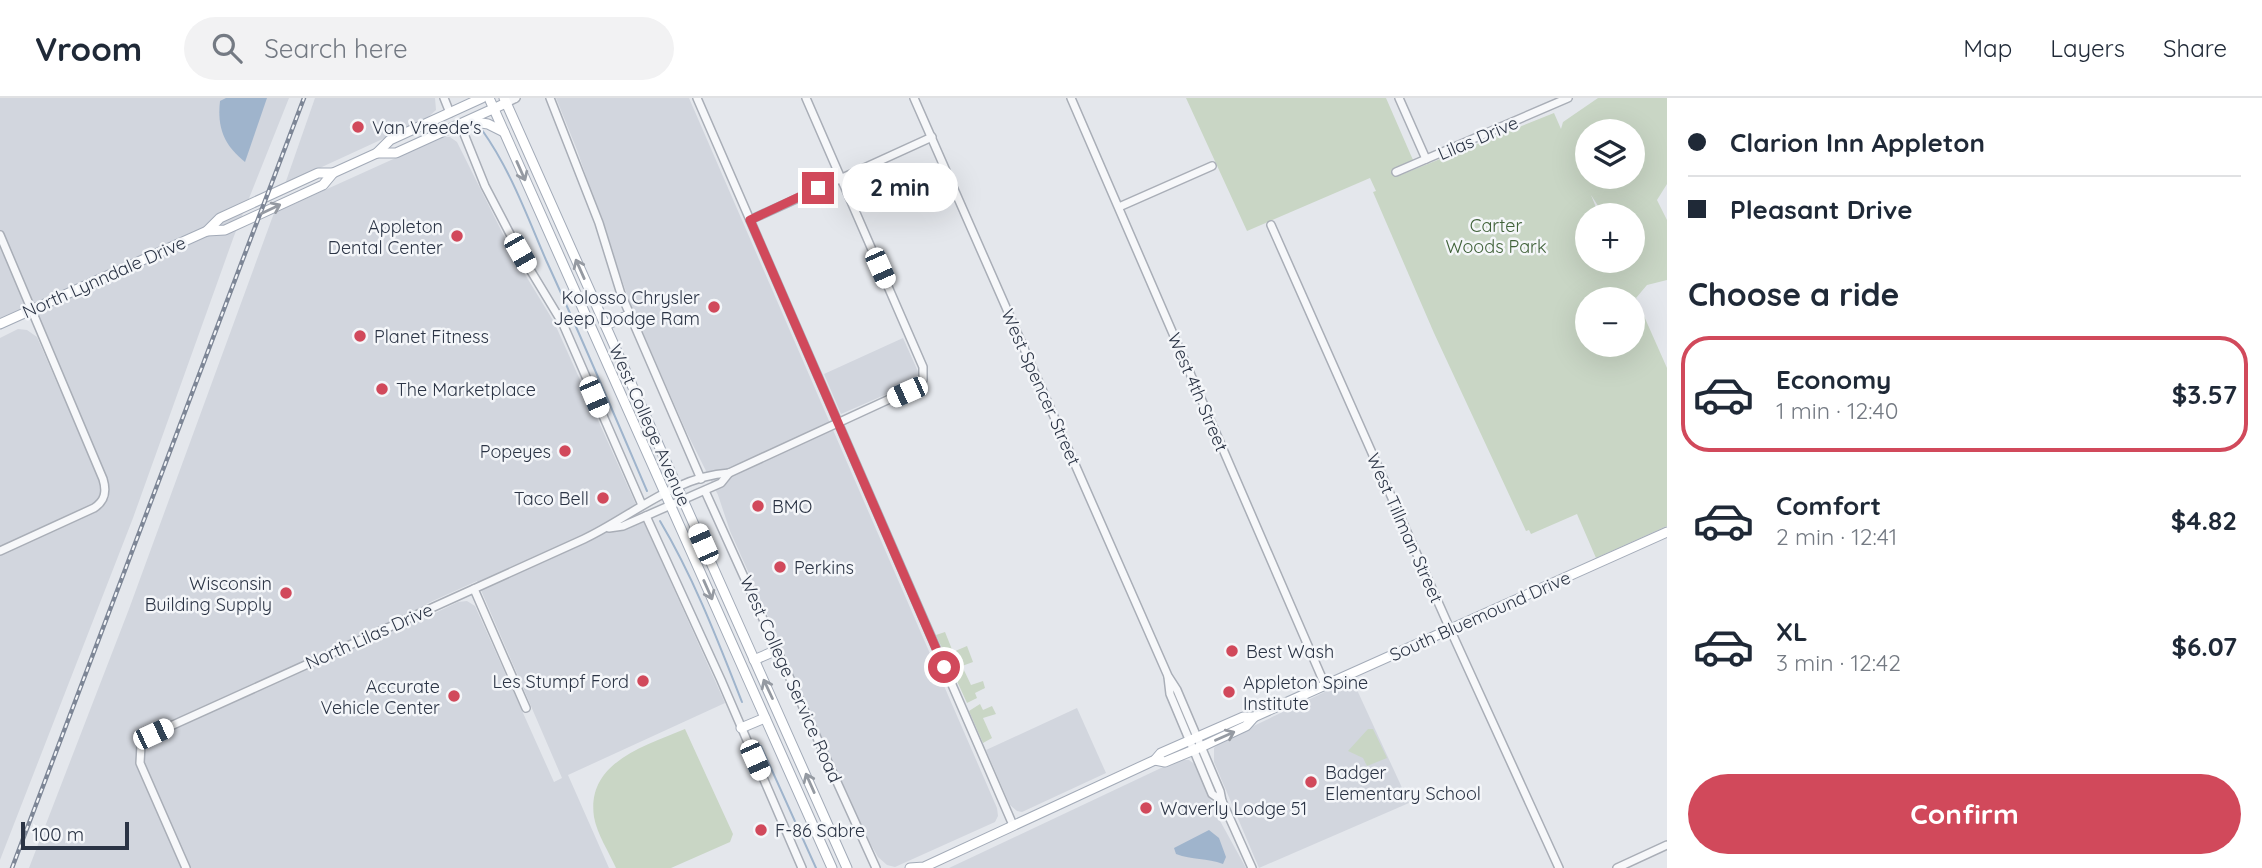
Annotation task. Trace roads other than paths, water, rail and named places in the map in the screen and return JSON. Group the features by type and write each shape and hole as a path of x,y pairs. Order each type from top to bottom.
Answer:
{"main road":[{"name":"North Lynndale Drive","path":"0,324 207,231 220,218 267,196 318,173 333,173 377,153 390,140 482,98"},
{"name":"West College Avenue","path":"489,98 832,868"},
{"name":"North Lynndale Drive","path":"377,153 396,153 494,108 505,100"},
{"name":"West College Avenue","path":"505,100 847,868"},
{"path":"463,122 488,124 504,132"},
{"path":"606,325 629,315"},
{"name":"South Bluemound Drive","path":"910,868 924,868 1155,760 1165,762 1243,717 1254,717 1667,532"},
{"path":"754,660 777,650"},
{"path":"741,728 765,718"}],"street":[{"path":"443,98 450,113"},
{"path":"505,100 516,98"},
{"path":"550,98 596,214 615,280 701,479"},
{"path":"697,98 1013,825"},
{"path":"729,473 907,392 922,382 923,367 806,98"},
{"name":"West Spencer Street","path":"914,98 1168,676 1177,690 1212,794 1222,801 1252,868"},
{"name":"West 4th Street","path":"1071,98 1325,685"},
{"path":"1399,98 1426,159"},
{"name":"Lilas Drive","path":"1396,172 1568,98"},
{"path":"463,122 485,186 520,253 563,324 642,505"},
{"path":"750,220 932,137"},
{"path":"1119,207 1212,166"},
{"name":"West Tillman Street","path":"1271,225 1559,868"},
{"path":"0,235 103,479 105,495 94,508 0,551"},
{"name":"North Lilas Drive","path":"608,528 623,526 705,491 721,483 729,473"},
{"name":"North Lilas Drive","path":"187,868 146,779 139,755 141,745 153,734 608,528 665,493 716,474 729,473"},
{"name":"West College Service Road","path":"705,491 876,868"},
{"path":"646,516 802,868"},
{"path":"474,589 526,708"},
{"path":"1616,868 1667,845"}],"water":[{"path":"226,98 267,98 245,162 227,142 221,128 220,101"},
{"path":"1209,830 1219,838 1226,857 1223,864 1176,854 1174,848"}],"waterway":[{"path":"482,130 517,193 647,491"},
{"path":"660,521 695,587 742,702"},
{"path":"761,746 816,868"}],"railway":[{"path":"12,868 304,98"}],"place":[{"name":"Van Vreede's","path":"358,127"},
{"name":"Appleton Dental Center","path":"457,236"},
{"name":"Kolosso Chrysler Jeep Dodge Ram","path":"714,307"},
{"name":"Planet Fitness","path":"360,336"},
{"name":"The Marketplace","path":"382,389"},
{"name":"Popeyes","path":"565,451"},
{"name":"Taco Bell","path":"603,498"},
{"name":"BMO","path":"758,506"},
{"name":"Perkins","path":"780,567"},
{"name":"Wisconsin Building Supply","path":"286,593"},
{"name":"Best Wash","path":"1232,651"},
{"name":"Les Stumpf Ford","path":"643,681"},
{"name":"Appleton Spine Institute","path":"1229,692"},
{"name":"Accurate Vehicle Center","path":"454,696"},
{"name":"Badger Elementary School","path":"1311,782"},
{"name":"Waverly Lodge 51","path":"1146,808"},
{"name":"F-86 Sabre","path":"761,830"}],"park label":[{"name":"Carter Woods Park","path":"1496,235"}]}
